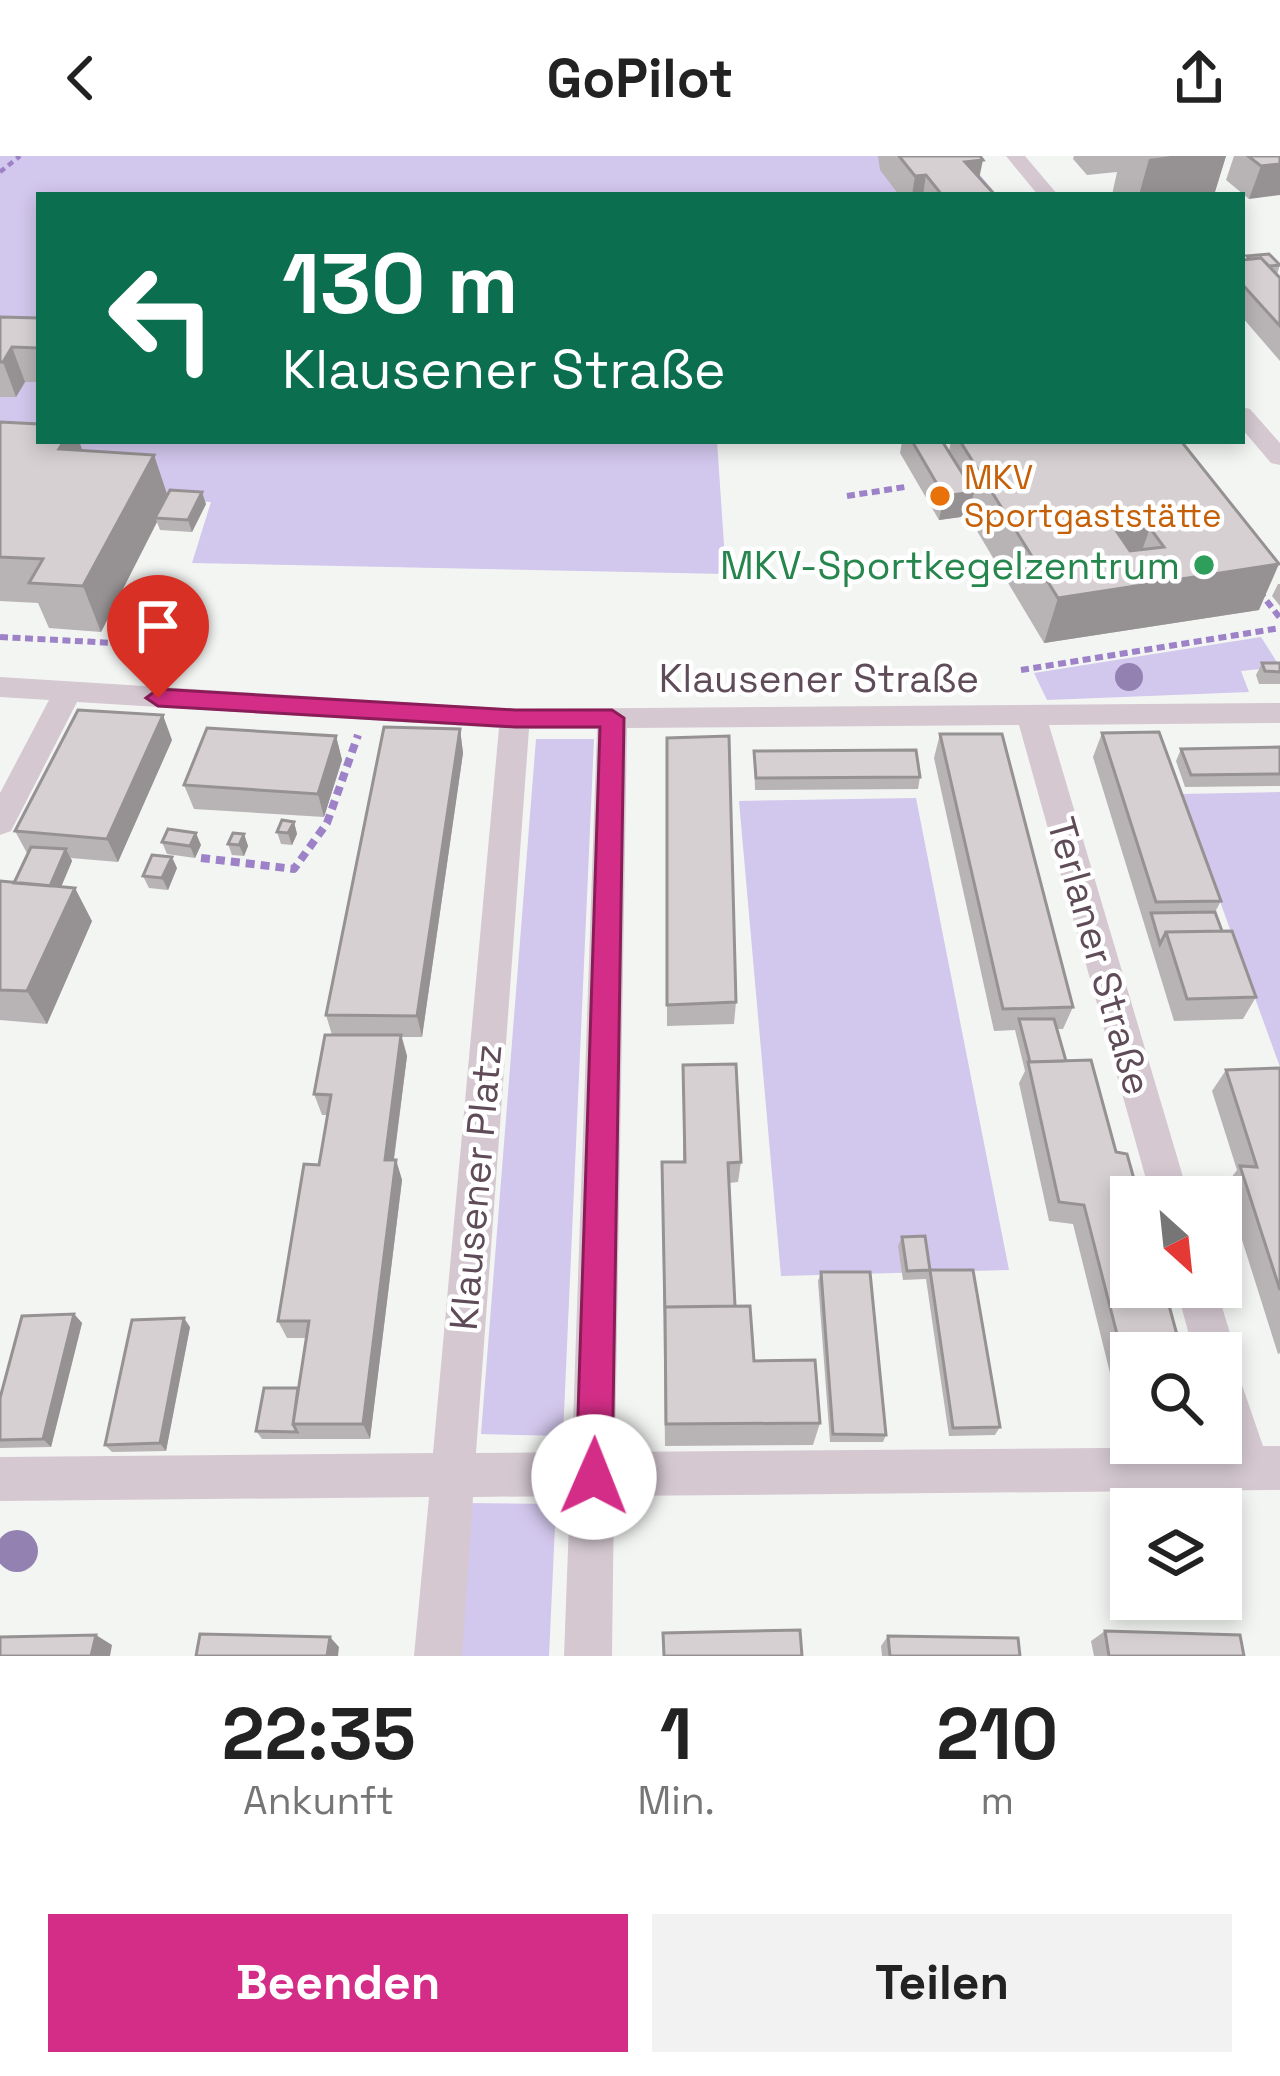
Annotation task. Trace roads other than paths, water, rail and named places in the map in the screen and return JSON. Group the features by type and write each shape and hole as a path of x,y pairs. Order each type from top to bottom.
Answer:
{"street":[{"path":"1015,156 1045,192"},
{"path":"1245,418 1280,458"},
{"name":"Klausener Straße","path":"0,688 515,719 1280,713"},
{"path":"0,823 68,692"},
{"name":"Terlaner Straße","path":"1030,715 1164,1176"},
{"path":"588,1656 612,718"},
{"name":"Klausener Platz","path":"438,1656 449,1478 515,719"},
{"path":"0,1479 1264,1469 1242,1421"}],"place":[{"name":"MKV Sportgaststätte","path":"940,496"},
{"name":"MKV-Sportkegelzentrum","path":"1204,565"}]}
